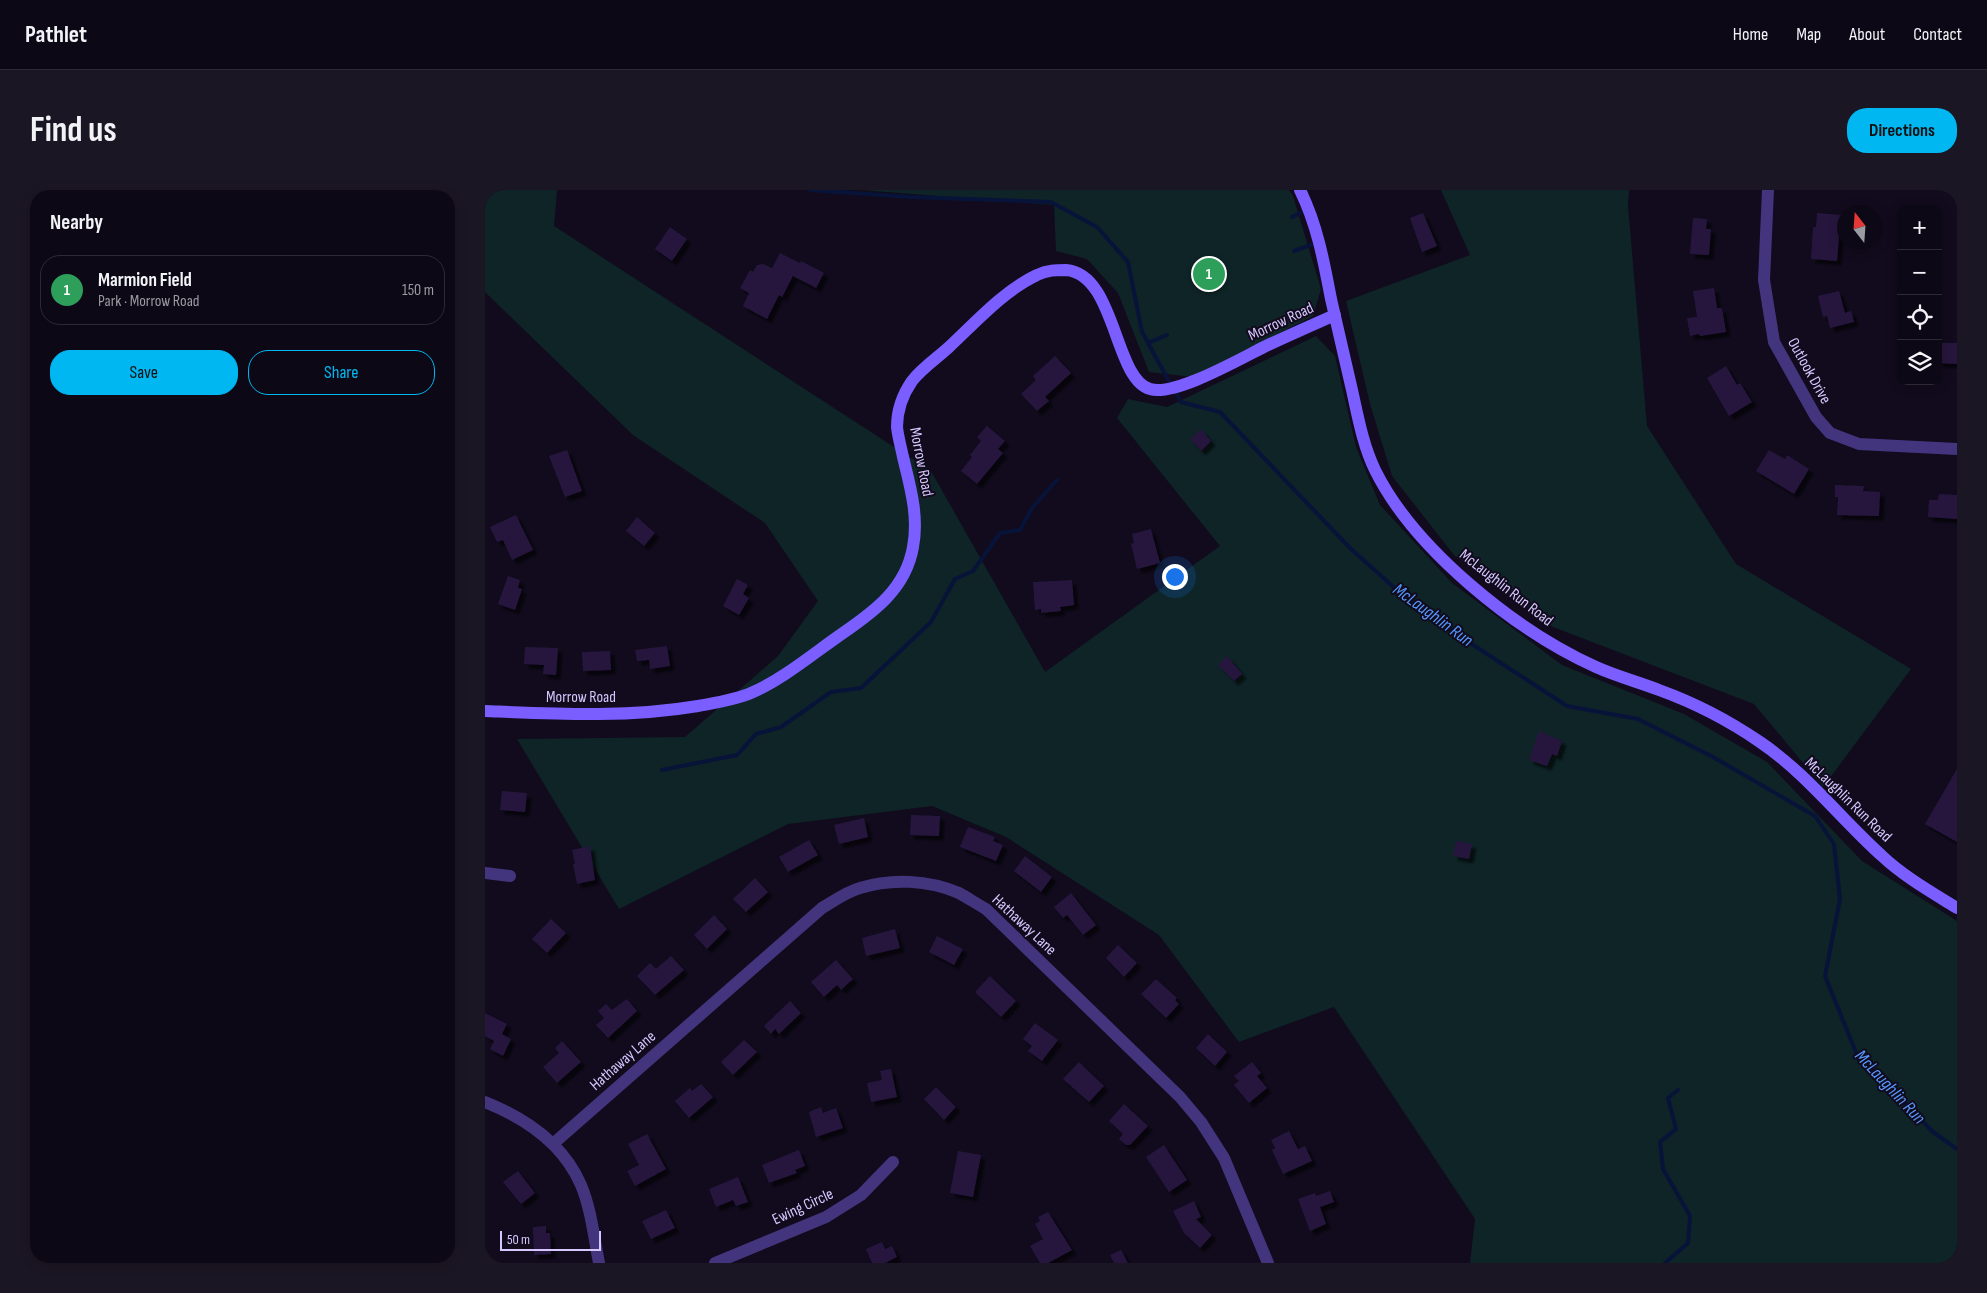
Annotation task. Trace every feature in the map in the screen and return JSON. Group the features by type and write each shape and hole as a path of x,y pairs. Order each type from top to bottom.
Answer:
{"street":[{"name":"McLaughlin Run Road","path":"1300,190 1319,243 1361,429 1375,469 1408,521 1426,542 1449,565 1509,616 1553,645 1598,668 1712,712 1764,744 1807,781 1883,858 1957,908"},
{"name":"Outlook Drive","path":"1768,190 1765,280 1774,342 1816,417 1830,433 1859,444 1957,449"},
{"name":"Morrow Road","path":"485,711 596,716 653,712 709,704 750,694 785,673 871,614 895,591 906,572 913,548 915,523 911,490 897,430 898,410 913,381 927,367 1005,296 1038,274 1053,269 1073,271 1080,274 1093,285 1101,299 1129,368 1137,382 1150,390 1182,385 1335,316"},
{"path":"485,873 510,876"},
{"name":"Hathaway Lane","path":"554,1143 822,908 858,888 878,883 903,881 935,885 959,894 986,909 1179,1097 1201,1122 1225,1158 1268,1263"},
{"path":"485,1102 515,1114 554,1143 581,1184 588,1205 599,1263"},
{"name":"Ewing Circle","path":"715,1263 826,1217 861,1195 893,1162"}],"green space":[{"path":"485,190 557,190 554,226 931,471 1045,672 1220,546 1117,418 1128,399 1167,407 1316,336 1335,356 1356,447 1380,505 1452,583 1562,665 1684,714 1767,762 1862,861 1957,921 1957,1263 1470,1263 1475,1219 1334,1007 1239,1042 1159,935 1006,837 932,806 788,824 619,909 517,739 685,737 778,656 818,601 765,523 633,435 485,292"},
{"path":"861,190 1289,190 1293,196 1321,289 1313,316 1193,377 1149,372 1118,293 1087,259 1056,251 1054,205"},
{"path":"1441,190 1629,190 1628,206 1647,426 1736,564 1911,669 1823,787 1754,704 1553,627 1454,555 1392,476 1370,404 1346,301 1470,255"}],"building":[{"path":"1423,213 1437,246 1422,252 1410,218"},
{"path":"1817,213 1837,215 1837,261 1811,259 1813,227 1816,227"},
{"path":"1693,218 1707,219 1706,229 1711,229 1709,255 1690,254"},
{"path":"670,227 687,239 672,261 655,249"},
{"path":"780,253 824,273 816,288 793,276 782,297 779,295 767,319 743,306 749,293 740,288 750,270 753,272 757,265 763,264 772,268"},
{"path":"1714,288 1717,308 1722,308 1726,332 1690,336 1687,318 1697,317 1693,291"},
{"path":"1839,291 1845,313 1851,311 1854,322 1830,328 1827,316 1823,317 1818,296"},
{"path":"1942,343 1957,343 1957,364 1942,363"},
{"path":"1055,356 1071,373 1045,397 1049,401 1037,411 1021,394 1036,380 1033,376"},
{"path":"1726,366 1737,385 1740,383 1752,402 1729,416 1707,378"},
{"path":"987,426 1005,441 998,449 1003,453 977,484 961,471 981,441 977,437"},
{"path":"1201,429 1211,441 1201,451 1190,439"},
{"path":"567,450 582,491 565,497 549,456"},
{"path":"1769,450 1785,459 1787,455 1809,469 1794,494 1756,471"},
{"path":"1835,485 1864,486 1863,491 1880,492 1879,516 1837,515 1838,497 1835,497"},
{"path":"1939,494 1957,495 1957,519 1928,517 1929,500 1938,500"},
{"path":"516,515 533,550 512,560 503,540 497,542 490,527"},
{"path":"637,517 655,533 644,546 626,531"},
{"path":"1151,529 1160,563 1137,569 1131,544 1134,543 1132,534"},
{"path":"508,576 520,580 518,588 522,589 515,610 498,604"},
{"path":"737,579 748,585 743,594 749,598 739,615 723,606"},
{"path":"1072,580 1074,605 1060,607 1061,611 1041,613 1041,609 1035,610 1033,582"},
{"path":"667,646 670,666 650,669 649,660 637,661 635,650"},
{"path":"525,647 558,648 556,675 543,674 544,665 524,664"},
{"path":"610,651 611,670 583,671 582,652"},
{"path":"1227,656 1242,674 1234,681 1218,665"},
{"path":"1539,731 1562,741 1557,756 1552,754 1547,766 1529,760"},
{"path":"1957,769 1957,842 1925,824"},
{"path":"502,791 527,793 525,812 500,810"},
{"path":"911,815 940,816 939,836 910,835"},
{"path":"864,818 868,837 839,844 834,825"},
{"path":"968,827 995,837 993,841 1003,845 996,861 960,847"},
{"path":"809,840 818,855 788,872 779,857"},
{"path":"1456,841 1472,844 1469,859 1453,856"},
{"path":"590,846 595,880 577,884 572,850"},
{"path":"1025,856 1052,877 1041,892 1014,871"},
{"path":"755,878 768,892 746,912 733,899"},
{"path":"1071,893 1096,925 1083,935 1067,915 1063,918 1054,907"},
{"path":"714,915 727,929 707,949 694,935"},
{"path":"551,919 566,933 547,953 532,939"},
{"path":"895,929 900,948 866,956 862,938"},
{"path":"937,936 963,949 954,965 929,952"},
{"path":"1118,945 1137,963 1124,977 1106,958"},
{"path":"671,956 684,970 655,995 637,976 650,963 656,969"},
{"path":"836,960 853,979 841,990 837,985 824,997 811,982"},
{"path":"990,976 1016,1001 1001,1017 975,992"},
{"path":"1156,979 1177,998 1175,1000 1179,1004 1166,1018 1141,994"},
{"path":"627,999 637,1011 608,1038 596,1025 604,1018 598,1011 606,1004 612,1010"},
{"path":"790,1001 801,1013 779,1034 775,1029 771,1034 764,1026"},
{"path":"485,1013 507,1024 502,1034 511,1039 503,1056 490,1049 494,1041 485,1036"},
{"path":"1035,1023 1058,1040 1042,1061 1028,1051 1032,1046 1023,1039"},
{"path":"1208,1034 1227,1052 1215,1066 1196,1048"},
{"path":"744,1040 757,1052 733,1075 721,1062"},
{"path":"562,1041 581,1062 557,1083 543,1067 559,1053 555,1048"},
{"path":"1079,1062 1104,1086 1089,1102 1063,1079"},
{"path":"1252,1062 1261,1073 1257,1076 1267,1088 1249,1103 1234,1085 1239,1081 1234,1076"},
{"path":"891,1069 897,1097 871,1102 867,1083 882,1080 880,1071"},
{"path":"701,1084 713,1097 689,1118 675,1101 690,1088 692,1091"},
{"path":"936,1087 956,1107 944,1120 924,1099"},
{"path":"1124,1104 1148,1126 1130,1145 1126,1145 1119,1139 1123,1134 1109,1121"},
{"path":"821,1107 823,1113 836,1108 843,1128 816,1137 809,1112"},
{"path":"1289,1131 1298,1149 1305,1146 1312,1161 1283,1174 1272,1150 1275,1148 1271,1140"},
{"path":"647,1134 666,1169 635,1186 627,1171 639,1165 628,1144"},
{"path":"1164,1145 1187,1180 1169,1192 1146,1157"},
{"path":"799,1150 805,1166 795,1170 797,1173 769,1183 762,1165"},
{"path":"958,1151 981,1155 973,1197 950,1193"},
{"path":"518,1171 535,1193 521,1204 503,1182"},
{"path":"738,1177 748,1202 736,1206 733,1200 716,1207 709,1189"},
{"path":"1330,1191 1334,1202 1320,1207 1326,1224 1310,1231 1298,1199 1315,1193 1316,1196"},
{"path":"1194,1201 1201,1217 1196,1219 1212,1235 1200,1248 1184,1233 1173,1211"},
{"path":"666,1210 675,1228 651,1239 642,1221"},
{"path":"1048,1212 1072,1250 1048,1263 1040,1263 1030,1246 1043,1239 1035,1224 1040,1221 1038,1217"},
{"path":"546,1226 546,1233 550,1233 551,1254 534,1255 533,1227"},
{"path":"882,1242 885,1249 892,1246 897,1257 885,1263 872,1263 866,1249"},
{"path":"1121,1250 1128,1263 1114,1263 1110,1255"}],"waterway":[{"name":"McLaughlin Run","path":"810,190 910,197 1051,202 1097,227 1128,262 1142,332 1171,385"},
{"path":"1292,217 1300,213"},
{"path":"1294,251 1311,245"},
{"path":"1148,343 1167,335"},
{"name":"McLaughlin Run","path":"1175,391 1181,402 1220,412 1350,548 1418,609 1567,706 1638,719 1713,757 1815,816 1834,844 1840,899 1825,976 1857,1055 1933,1132 1957,1149"},
{"path":"662,770 737,755 756,734 781,727 831,692 861,688 931,622 955,579 973,571 1000,533 1020,530 1032,508 1057,480"},
{"path":"1665,1263 1688,1243 1690,1216 1663,1169 1660,1142 1676,1129 1668,1098 1678,1090"}],"place":[{"name":"Marmion Field","path":"1209,274"}]}
